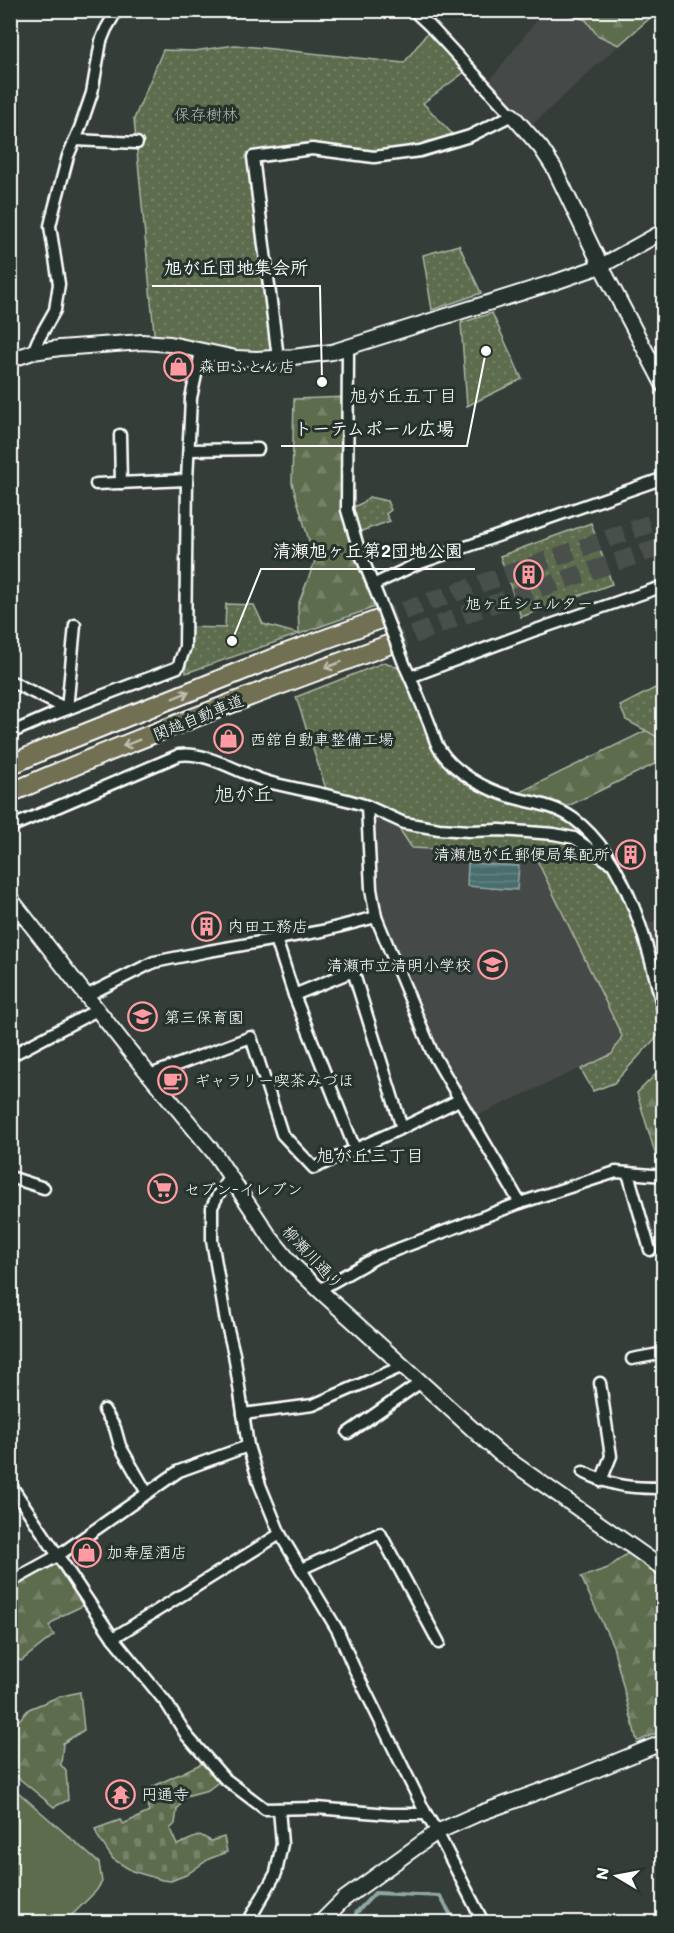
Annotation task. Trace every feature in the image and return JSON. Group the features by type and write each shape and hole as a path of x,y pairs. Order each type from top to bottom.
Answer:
{"highway":[{"name":"関越自動車道","path":"10,765 284,654 379,611"},
{"name":"関越自動車道","path":"10,793 72,766 291,680 388,645"}],"street":[{"path":"33,352 55,310 59,284 50,226 68,156 92,93 101,41 117,10"},
{"path":"413,10 432,27 541,147 554,168 663,386"},
{"path":"278,358 252,157 312,149 374,157 420,151 470,136 512,115"},
{"path":"75,140 137,143"},
{"path":"10,360 33,352 60,348 142,342 170,344 236,358 278,358 332,352 601,266 663,231"},
{"path":"348,348 347,510 373,585 379,611 440,749 456,768 478,782 510,797 560,810 595,838 612,864 634,910 654,970 663,1014"},
{"path":"10,732 178,667 184,647 191,398 201,351"},
{"path":"120,435 121,483"},
{"path":"189,450 258,449"},
{"path":"373,585 417,564 663,478"},
{"path":"96,484 187,480"},
{"path":"410,677 663,586"},
{"path":"67,709 75,625"},
{"path":"10,681 67,709"},
{"path":"10,826 179,755 188,754 215,761 269,783 343,798 404,823 439,829 500,830 554,834 574,838 612,864"},
{"path":"367,806 371,889 376,917 432,1052 520,1203"},
{"name":"柳瀬川通り","path":"10,898 97,1010 198,1132 270,1237 291,1263 499,1453 663,1569"},
{"path":"86,996 154,962 322,931 376,917"},
{"path":"276,939 294,995 355,1149"},
{"path":"294,995 353,971 402,1128"},
{"path":"10,1056 97,1010"},
{"path":"150,1075 250,1037 282,1134 314,1168 459,1100"},
{"path":"319,1290 377,1257 520,1203 616,1172 663,1176"},
{"path":"628,1173 650,1250"},
{"path":"230,1176 212,1208 212,1240 225,1317 234,1354 248,1446 260,1485 280,1534 338,1631 426,1814 483,1923"},
{"path":"10,1177 44,1188"},
{"path":"632,1359 663,1353"},
{"path":"243,1414 313,1405 403,1366"},
{"path":"348,1433 421,1382"},
{"path":"600,1383 611,1456 601,1481"},
{"path":"104,1410 115,1428 120,1446 147,1493"},
{"path":"10,1582 59,1555 178,1471 248,1446"},
{"path":"584,1472 601,1481 627,1488 663,1488"},
{"path":"12,1490 59,1555 113,1638 167,1704 187,1736 224,1778 265,1809 316,1808 389,1814 426,1814"},
{"path":"301,1569 380,1533 439,1643"},
{"path":"113,1638 280,1534"},
{"path":"321,1923 344,1899 437,1832 663,1742"},
{"path":"248,1923 276,1873 282,1844 279,1809"}],"shaded area":[{"path":"544,11 565,11 567,14 586,20 597,35 619,45 532,125 490,80"},
{"name":"清瀬市立清明小学校","path":"367,806 404,823 412,848 534,854 622,1036 612,1054 470,1119 459,1100 376,917"},
{"path":"663,916 663,1014 640,928"}],"green space":[{"path":"565,11 658,11 619,45 597,35 586,20 567,14"},
{"name":"保存樹林","path":"432,27 469,69 423,103 458,140 374,157 312,149 253,157 278,358 155,343 134,119 163,50 194,51 235,45 404,63"},
{"path":"459,245 481,293 432,310 423,255"},
{"path":"492,313 522,379 467,406 461,323"},
{"path":"347,397 346,488 379,602 375,607 299,634 298,605 315,561 292,483 294,399"},
{"path":"369,497 387,501 391,510 386,514 390,521 353,534 347,510"},
{"path":"591,523 612,584 521,617 500,556"},
{"path":"226,604 254,605 263,624 299,634 186,673 184,627 225,628"},
{"path":"385,662 398,668 405,666 440,749 478,782 560,810 595,838 634,910 663,1014 663,1030 614,1083 593,1091 581,1069 612,1054 622,1036 534,854 412,848 400,830 404,824 328,795 296,697"},
{"path":"663,684 663,740 626,720 620,706"},
{"path":"647,730 663,738 663,760 560,810 510,797"},
{"path":"663,1067 663,1176 662,1176 637,1093"},
{"path":"628,1553 663,1578 663,1730 639,1741 637,1741 613,1646 581,1577 608,1568"},
{"path":"59,1555 89,1603 61,1616 49,1626 54,1635 21,1661 11,1655 11,1582"},
{"path":"80,1692 84,1730 63,1743 61,1765 66,1771 68,1800 54,1807 11,1772 11,1729 29,1709 58,1697"},
{"path":"207,1761 224,1778 208,1790 186,1796 177,1810 175,1824 170,1829 177,1845 200,1835 211,1841 224,1837 227,1852 209,1859 186,1875 171,1881 132,1871 113,1859 95,1829 120,1820 123,1824 149,1812 145,1798 154,1794 152,1787"},
{"path":"10,1785 99,1863 102,1882 65,1922 11,1922"}],"water":[{"path":"468,863 519,866 517,890 467,886"}],"waterway":[{"path":"356,1913 375,1893 440,1896 455,1922"}],"tunnel":[{"path":"378,620 664,519"},
{"path":"388,645 487,606 664,546"}],"place":[{"name":"トーテムポール広場","path":"486,351"},
{"name":"森田ふとん店","path":"178,366"},
{"name":"旭が丘団地集会所","path":"322,382"},
{"name":"旭ヶ丘シェルター","path":"529,575"},
{"name":"清瀬旭ヶ丘第2団地公園","path":"232,641"},
{"name":"西舘自動車整備工場","path":"229,739"},
{"name":"清瀬旭が丘郵便局集配所","path":"631,854"},
{"name":"内田工務店","path":"207,926"},
{"name":"清瀬市立清明小学校","path":"492,965"},
{"name":"第三保育園","path":"143,1017"},
{"name":"ギャラリー喫茶みづほ","path":"173,1080"},
{"name":"セブン-イレブン","path":"163,1189"},
{"name":"加寿屋酒店","path":"86,1552"},
{"name":"円通寺","path":"120,1794"}],"district":[{"name":"旭が丘五丁目","path":"403,396"},
{"name":"旭が丘","path":"244,794"},
{"name":"旭が丘三丁目","path":"370,1156"}]}
